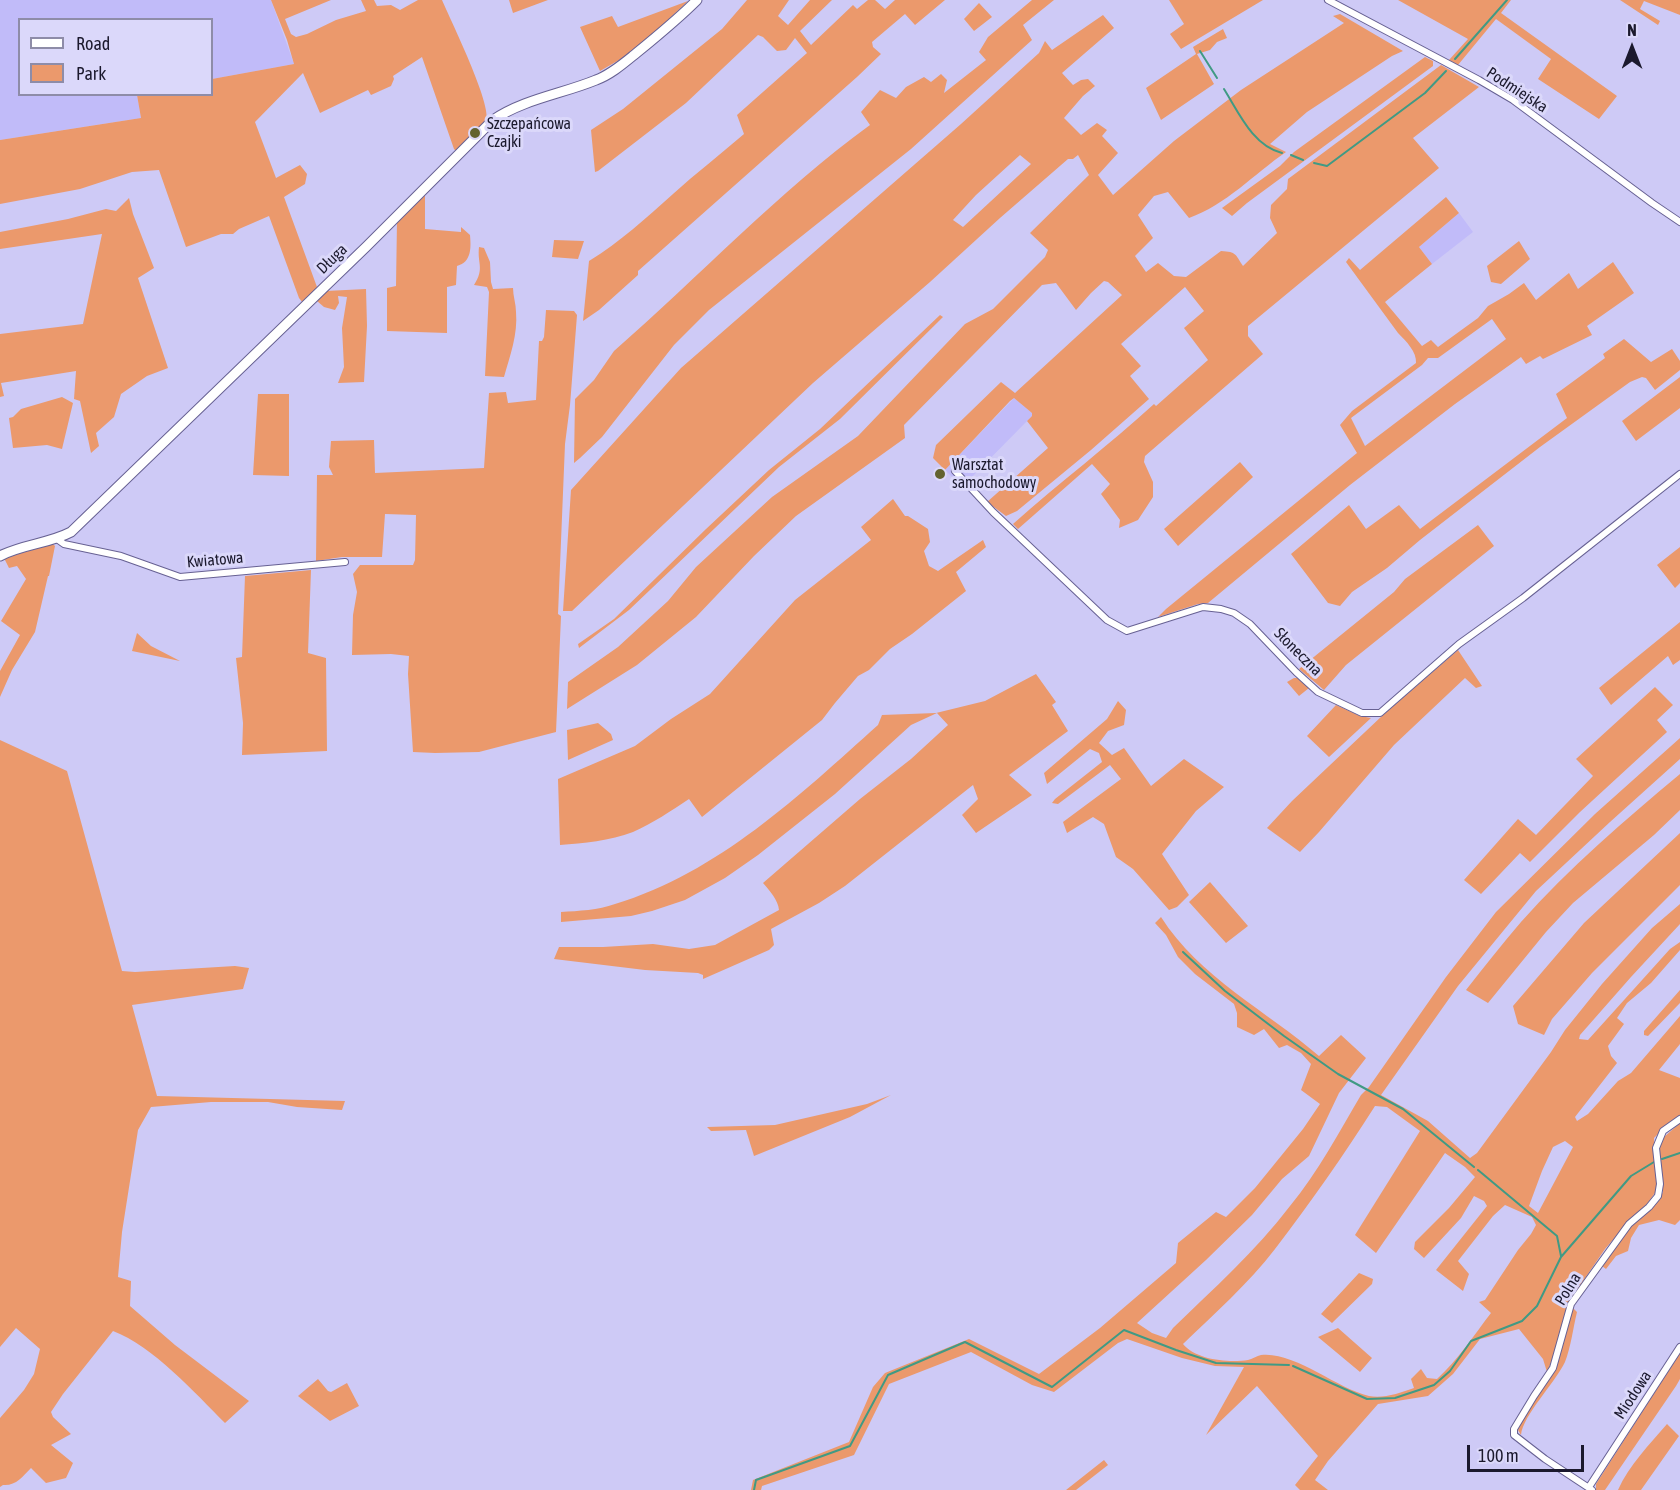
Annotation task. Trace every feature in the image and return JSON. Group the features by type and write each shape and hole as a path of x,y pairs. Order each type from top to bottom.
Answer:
{"street":[{"name":"Długa","path":"0,556 14,549 57,539 71,531 367,246 493,120 507,110 598,80 641,50 679,19 697,0"},
{"name":"Podmiejska","path":"1328,0 1513,100 1680,222"},
{"name":"Słoneczna","path":"955,471 993,512 1107,620 1127,631 1203,607 1234,613 1250,624 1318,692 1362,713 1380,713 1459,644 1523,598 1680,474"},
{"name":"Kwiatowa","path":"57,539 64,544 121,556 180,577 345,562"},
{"name":"Polna","path":"1591,1489 1545,1459 1514,1435 1514,1429 1553,1368 1571,1304 1629,1224 1658,1196 1660,1184 1656,1148 1663,1131 1680,1119"},
{"name":"Miodowa","path":"1591,1489 1680,1347"}],"shaded area":[{"path":"0,0 271,0 294,64 213,79 213,18 18,18 18,96 137,96 141,118 0,140"},
{"path":"1459,213 1473,232 1432,264 1419,247"},
{"path":"1014,398 1032,413 1032,416 962,487 945,470"}],"green space":[{"path":"271,0 331,0 285,19 291,34 296,37 336,20 366,11 361,0 374,0 377,6 391,5 400,10 418,0 442,0 477,81 486,112 484,124 457,152 422,57 393,76 391,86 371,95 368,90 320,113 303,73 255,122 276,178 300,165 307,174 305,184 284,197 317,287 303,303 299,298 269,216 233,234 221,234 186,247 159,170 132,172 80,189 0,204 0,140 141,118 137,96 213,96 213,79 294,64"},
{"path":"509,0 548,0 513,13"},
{"path":"747,0 789,0 778,16 788,25 810,0 832,0 800,31 811,45 853,5 857,9 868,0 875,0 885,9 895,0 945,0 915,25 905,14 872,42 873,47 881,54 638,271 638,275 599,310 583,321 589,261 632,229 744,134 737,115 807,53 795,38 786,50 777,51 758,35 686,103 595,172 591,130 623,109 722,29"},
{"path":"1032,0 1054,0 1023,25 1032,40 911,149 709,310 674,345 602,437 574,463 575,399 594,380 614,351 771,206 870,125 861,112 880,90 896,98 906,87 924,77 931,82 941,74 947,80 944,93 986,60 979,52 988,37"},
{"path":"1169,0 1263,0 1181,49 1170,34 1184,24"},
{"path":"1398,0 1511,0 1501,13 1617,96 1599,119 1538,79 1551,59 1496,19 1458,65 1449,60 1468,39"},
{"path":"1620,0 1680,0 1680,15 1644,1 1640,9 1660,21 1658,25"},
{"path":"688,1 626,56 600,71 580,27 612,16 618,27"},
{"path":"979,3 992,17 974,31 964,19"},
{"path":"1340,14 1403,51 1307,112 1270,144 1286,152 1215,205 1189,218 1168,192 1154,196 1138,215 1153,238 1135,256 1146,272 1158,263 1174,276 1186,277 1221,251 1235,254 1243,266 1277,233 1270,218 1271,205 1287,189 1288,179 1441,65 1479,87 1413,138 1439,168 1248,326 1248,336 1263,354 1145,456 1144,462 1153,482 1153,497 1138,520 1119,528 1120,520 1101,494 1110,484 1092,464 1018,529 1013,524 1208,360 1184,328 1204,311 1185,287 1121,344 1141,366 1130,376 1149,399 1017,511 1006,516 987,502 1048,448 1027,421 1032,413 1014,398 945,470 933,458 936,445 1001,382 1015,393 1122,295 1104,281 1076,310 1056,283 1042,285 904,425 905,438 796,516 696,617 637,665 567,709 568,682 618,647 668,601 696,567 772,497 858,436 965,324 993,309 1045,257 1048,250 1030,233 1089,175 1078,155 1073,159 1068,159 813,383 572,611 563,611 571,490 681,368 961,124 1039,53 1045,41 1052,50 1103,15 1114,28 1062,73 1073,85 1088,79 1095,86 1064,118 1081,135 1097,123 1107,130 1102,136 1118,153 1098,175 1113,195 1174,141 1241,90 1344,23 1333,16","holes":["1020,155 1031,164 963,227 953,220 976,195"]},
{"path":"1223,29 1227,38 1217,42 1210,50 1197,54 1214,84 1161,120 1146,88 1196,54 1193,47"},
{"path":"1425,57 1433,61 1433,66 1232,216 1222,208 1280,166 1294,152"},
{"path":"425,195 425,229 461,232 461,227 470,235 468,258 457,266 456,285 447,287 447,333 387,331 387,288 396,286 397,221"},
{"path":"1446,197 1459,213 1419,247 1432,264 1385,302 1422,346 1431,340 1438,347 1478,318 1488,306 1524,283 1536,300 1569,273 1578,289 1613,262 1634,293 1587,326 1592,335 1543,359 1540,356 1526,364 1521,357 1455,404 1350,485 1208,603 1158,617 1357,453 1340,425 1352,411 1416,363 1415,355 1410,347 1346,262 1349,258 1360,270","holes":["1492,319 1506,339 1365,446 1351,418 1422,365 1428,358 1438,358"]},
{"path":"129,198 154,268 138,278 168,368 147,376 121,394 114,417 96,433 99,446 91,453 80,401 74,399 76,371 1,383 4,396 0,397 0,334 83,324 102,234 0,249 0,232 106,209 116,211"},
{"path":"554,240 584,241 578,259 552,257"},
{"path":"1519,241 1530,259 1501,284 1491,282 1487,266"},
{"path":"479,247 484,248 490,262 493,289 513,288 516,328 504,377 485,376 489,292 487,287 474,285 480,270"},
{"path":"366,289 364,382 338,383 344,367 342,328 347,297 338,296 339,303 335,310 324,307 317,301 326,291"},
{"path":"546,310 574,311 577,315 565,444 556,732 479,752 413,752 409,656 352,655 353,615 357,592 353,574 360,565 413,565 416,515 385,514 382,557 342,557 316,561 317,475 333,475 329,467 331,441 374,440 375,473 484,468 489,393 506,392 508,403 536,400 539,341 542,341 544,337"},
{"path":"940,315 943,317 840,419 779,467 629,610 579,648 578,644 614,619 769,470 820,429"},
{"path":"1624,339 1651,362 1672,349 1680,361 1680,370 1655,390 1646,378 1642,377 1630,382 1540,447 1387,568 1352,592 1340,606 1328,603 1291,554 1349,505 1366,529 1399,505 1420,529 1567,418 1556,394 1605,358 1603,354"},
{"path":"1680,377 1680,408 1636,441 1622,421"},
{"path":"258,394 289,394 289,476 253,475"},
{"path":"62,397 73,403 62,449 47,445 13,448 9,418 21,409"},
{"path":"1240,462 1253,477 1178,546 1164,529"},
{"path":"893,499 905,516 928,529 930,542 924,551 929,566 938,571 983,540 986,547 956,572 966,591 890,649 869,670 858,676 822,720 702,817 689,799 633,832 606,840 560,845 558,779 635,746 710,694 795,600 871,540 861,527"},
{"path":"1478,525 1494,546 1346,665 1324,690 1299,669 1394,592 1405,579"},
{"path":"53,544 55,546 49,576 35,632 12,670 0,697 0,671 20,635 1,621 26,579 17,566 9,568 4,558"},
{"path":"1680,547 1680,583 1675,588 1657,565"},
{"path":"311,570 308,653 326,658 327,751 242,755 243,723 236,658 242,657 245,576"},
{"path":"1680,622 1680,660 1673,665 1668,656 1611,705 1599,688"},
{"path":"137,633 151,646 180,661 132,651"},
{"path":"1458,650 1482,686 1476,688 1465,678 1394,745 1300,852 1267,828 1292,801 1383,715"},
{"path":"1036,674 1056,702 1052,705 1068,731 1009,775 1032,795 976,833 962,815 978,799 973,785 845,886 771,929 774,945 769,950 703,979 703,975 698,973 645,970 554,959 559,947 653,944 689,949 715,945 779,910 771,892 763,883 860,799 911,759 948,725 937,713 911,725 835,794 725,878 685,900 652,911 631,916 561,922 561,912 602,908 653,890 689,873 723,852 788,804 878,725 882,715 936,713 985,701"},
{"path":"1298,678 1309,688 1299,696 1287,682"},
{"path":"1655,687 1673,705 1657,720 1667,732 1580,812 1530,862 1520,853 1481,894 1464,880 1518,819 1536,835 1593,776 1576,759"},
{"path":"1118,701 1126,710 1124,725 1108,731 1099,743 1112,755 1124,748 1151,786 1184,759 1224,787 1196,811 1162,854 1189,895 1177,907 1169,910 1133,869 1116,857 1104,824 1093,817 1067,833 1063,822 1121,779 1110,765 1058,804 1052,803 1102,762 1099,753 1090,749 1047,784 1044,773 1107,719"},
{"path":"1336,705 1360,716 1371,718 1329,757 1307,736"},
{"path":"598,723 611,734 613,740 568,760 567,730"},
{"path":"1680,738 1680,759 1536,891 1458,986 1381,1095 1428,1121 1470,1158 1477,1153 1565,1030 1602,984 1652,928 1680,904 1680,924 1580,1035 1579,1039 1588,1040 1670,949 1680,942 1680,950 1651,983 1627,1003 1617,1018 1624,1024 1608,1046 1611,1056 1617,1063 1575,1117 1577,1121 1588,1114 1618,1081 1631,1073 1680,1016 1680,1044 1659,1070 1680,1078 1680,1116 1654,1138 1657,1190 1605,1249 1568,1303 1547,1372 1543,1359 1519,1329 1480,1339 1453,1374 1428,1396 1378,1404 1328,1461 1315,1480 1328,1490 1300,1490 1295,1485 1318,1456 1257,1386 1206,1435 1244,1367 1215,1366 1182,1358 1127,1339 1118,1343 1054,1392 1032,1385 971,1352 889,1384 854,1455 762,1486 761,1490 751,1490 753,1480 849,1442 873,1387 885,1373 969,1339 1039,1374 1100,1328 1176,1263 1178,1243 1216,1212 1226,1217 1255,1188 1303,1129 1320,1104 1301,1090 1311,1064 1301,1053 1287,1045 1279,1048 1264,1029 1254,1035 1237,1027 1237,1013 1234,1004 1195,974 1178,957 1166,935 1155,923 1161,917 1194,958 1319,1056 1341,1035 1366,1058 1339,1093 1309,1156 1282,1179 1252,1215 1206,1260 1137,1323 1152,1333 1166,1338 1173,1328 1234,1269 1277,1223 1310,1180 1361,1095 1496,912 1595,814","holes":["1375,1106 1387,1107 1420,1131 1355,1235 1376,1253 1445,1153 1475,1177 1449,1208 1415,1242 1414,1249 1424,1258 1461,1218 1474,1196 1484,1201 1487,1206 1436,1270 1463,1291 1469,1274 1458,1261 1493,1216 1505,1205 1532,1217 1536,1225 1485,1300 1479,1302 1491,1313 1466,1347 1437,1379 1427,1378 1421,1369 1411,1379 1414,1388 1380,1397 1356,1392 1301,1364 1274,1355 1261,1355 1248,1360 1232,1361 1204,1357 1189,1349 1183,1344 1265,1262 1326,1179","1565,1141 1573,1147 1538,1213 1529,1206 1542,1171 1553,1147"]},
{"path":"0,740 67,771 122,971 235,966 249,968 243,989 132,1005 157,1096 345,1101 342,1110 297,1107 268,1102 211,1102 151,1107 138,1130 122,1232 118,1277 131,1281 130,1306 175,1345 249,1401 225,1423 158,1359 143,1347 113,1331 51,1412 53,1417 71,1434 51,1445 73,1463 66,1478 46,1483 31,1468 22,1478 0,1487 0,1418 24,1390 34,1374 40,1349 16,1328 0,1347"},
{"path":"1680,774 1680,810 1654,835 1573,903 1488,1003 1466,990 1521,922 1558,883"},
{"path":"1680,833 1680,885 1592,973 1552,1019 1544,1035 1518,1024 1513,1006 1584,923"},
{"path":"1210,882 1248,926 1226,943 1189,902"},
{"path":"1680,990 1680,1003 1648,1036 1644,1035 1644,1031"},
{"path":"891,1095 850,1117 754,1156 746,1130 711,1131 707,1127 775,1125 867,1104"},
{"path":"1680,1123 1680,1220 1675,1225 1659,1220 1639,1225 1631,1238 1628,1251 1616,1256 1606,1269 1602,1266 1630,1227 1657,1203 1663,1192 1659,1149 1664,1137"},
{"path":"1359,1273 1373,1279 1372,1284 1332,1323 1321,1314"},
{"path":"1572,1307 1577,1312 1565,1362 1527,1418 1521,1435 1518,1430 1521,1423 1557,1364"},
{"path":"1338,1328 1372,1358 1360,1372 1318,1337"},
{"path":"1680,1353 1680,1379 1676,1386 1605,1490 1596,1490 1596,1484"},
{"path":"318,1379 331,1392 347,1383 359,1406 330,1421 298,1396"},
{"path":"1667,1424 1679,1436 1641,1490 1618,1490 1634,1463"},
{"path":"1104,1460 1108,1465 1076,1490 1066,1490"}],"waterway":[{"path":"1455,59 1507,0"},
{"path":"1200,51 1217,78"},
{"path":"1314,163 1327,166 1425,93 1446,71"},
{"path":"1224,89 1255,136 1272,149 1282,153"},
{"path":"1291,155 1303,160"},
{"path":"1183,952 1225,991 1284,1036 1338,1074 1403,1109 1474,1167"},
{"path":"1662,1159 1680,1153"},
{"path":"1293,1366 1367,1399 1395,1398 1434,1385 1450,1371 1471,1341 1522,1321 1537,1306 1561,1257 1631,1176 1654,1162"},
{"path":"1478,1170 1557,1236 1561,1256"},
{"path":"754,1490 756,1480 850,1446 888,1375 965,1342 1052,1387 1124,1330 1216,1363 1289,1365"}],"place":[{"name":"Szczepańcowa Czajki","path":"475,133"},
{"name":"Warsztat samochodowy","path":"940,474"}]}
